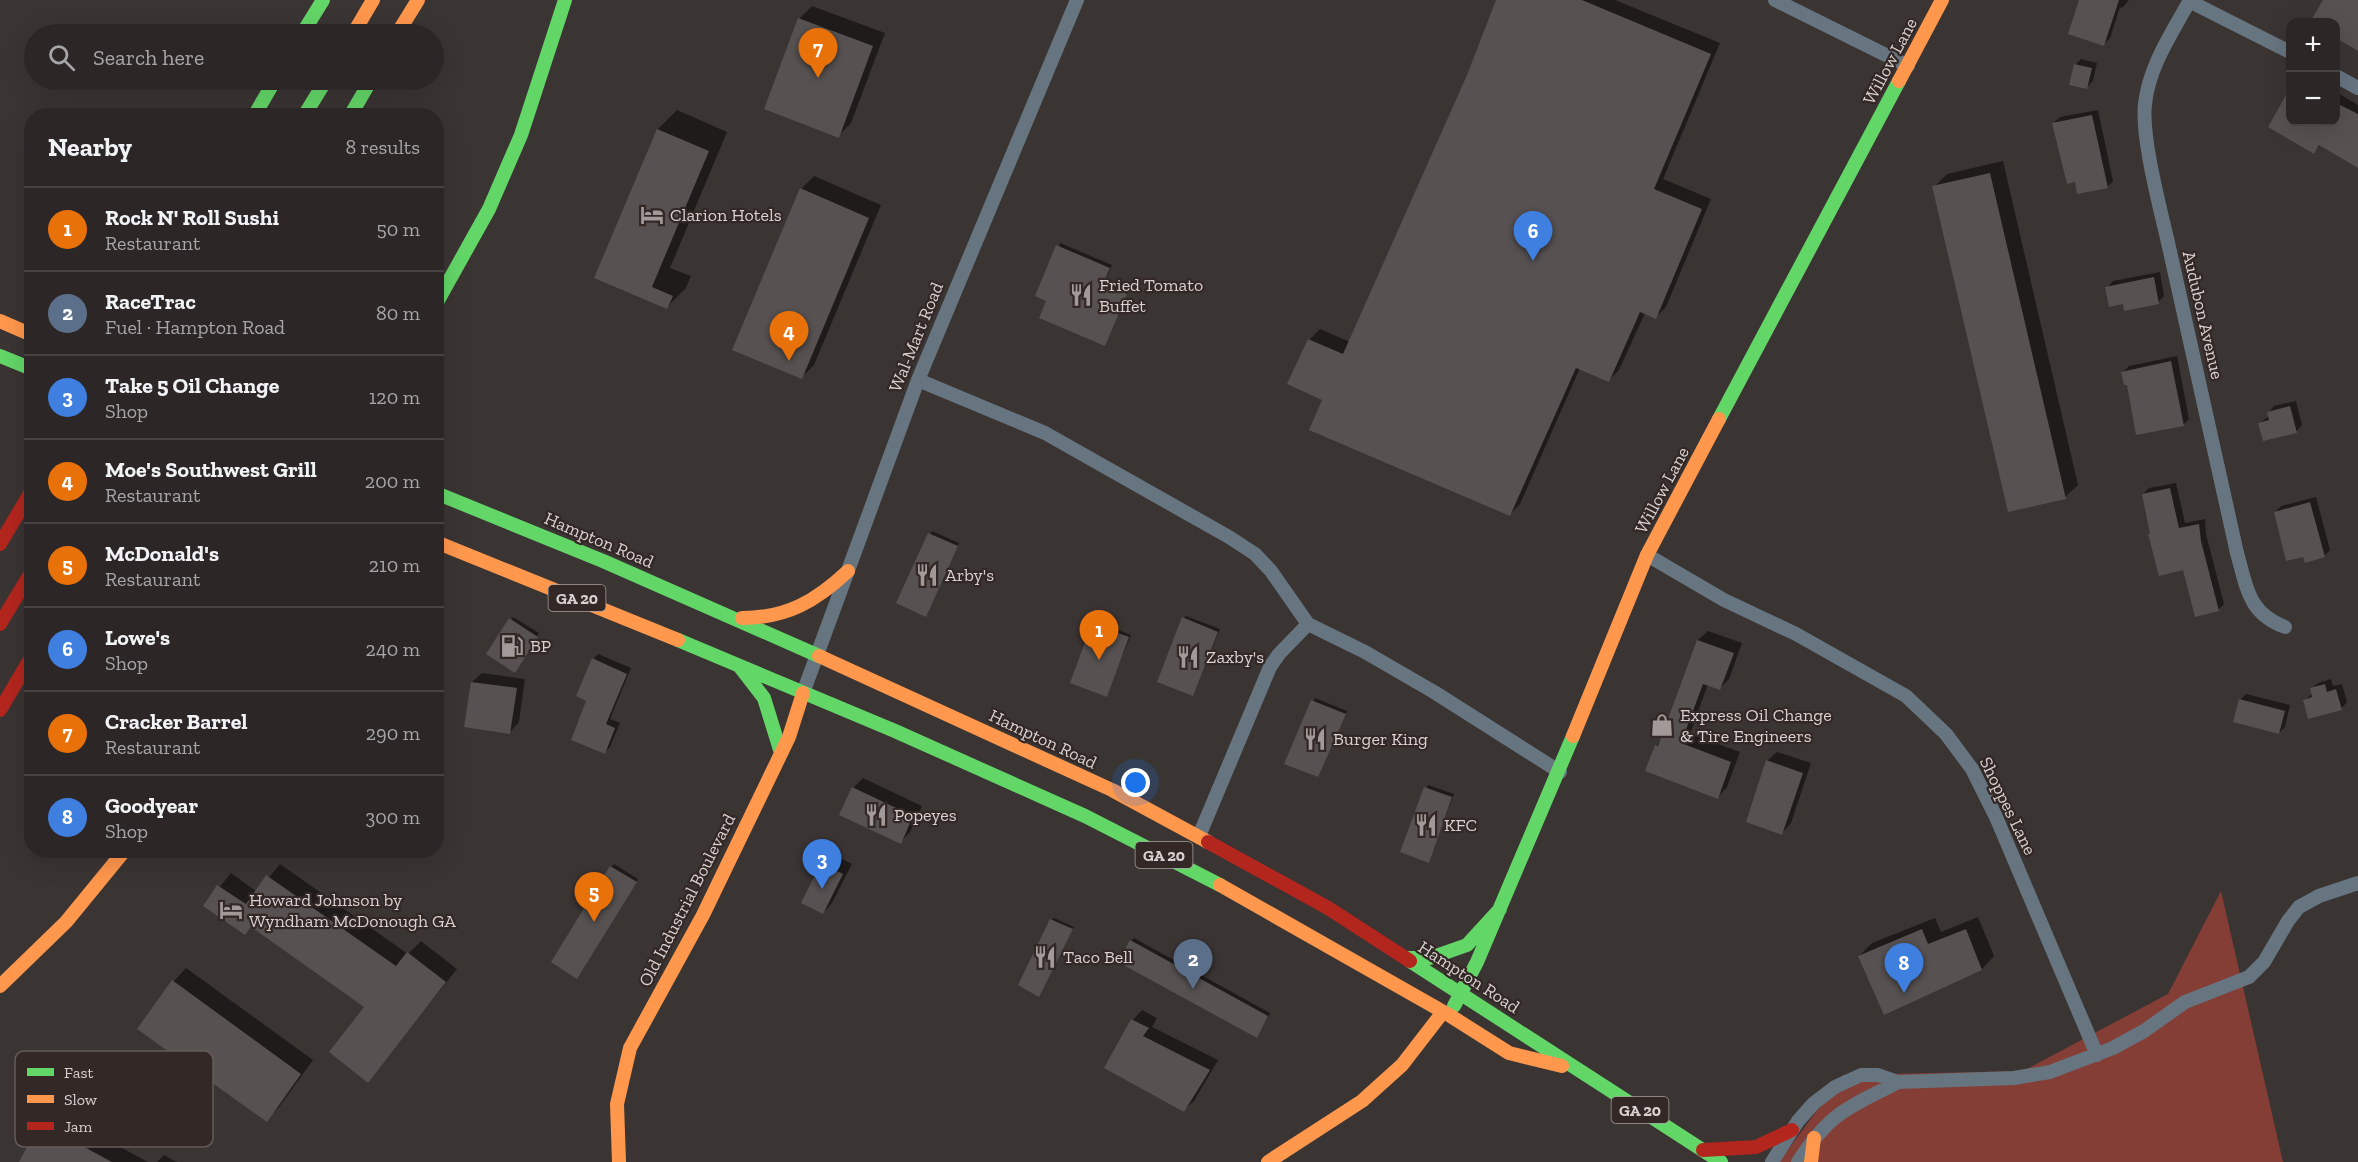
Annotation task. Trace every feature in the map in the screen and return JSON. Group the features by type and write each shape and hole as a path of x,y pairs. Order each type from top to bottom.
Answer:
{"main road":[{"path":"309,24 323,0"},
{"path":"359,24 373,0"},
{"path":"404,24 418,0"},
{"path":"444,290 489,209 521,135 565,0"},
{"name":"Willow Lane","path":"1268,1162 1362,1101 1402,1065 1461,992 1560,772 1647,555 1942,0"},
{"path":"259,108 269,90"},
{"path":"309,108 320,90"},
{"path":"355,108 365,90"},
{"path":"3,323 24,332"},
{"path":"0,356 24,366"},
{"name":"Hampton Road","path":"444,496 731,617 1112,790 1328,908 1721,1162"},
{"path":"0,544 24,504"},
{"name":"GA 20","path":"444,545 974,765 1085,816 1185,866 1446,1013 1509,1053 1578,1070"},
{"path":"731,617 757,619 783,616 802,609 848,571"},
{"path":"0,624 24,585"},
{"path":"739,666 764,698 781,753"},
{"path":"0,710 24,670"},
{"name":"Old Industrial Boulevard","path":"619,1162 615,1112 623,1069 630,1048 693,935 781,753 803,693"},
{"path":"0,986 43,947 91,895 119,858"},
{"path":"1408,958 1430,958 1467,945 1500,909"},
{"path":"1703,1150 1756,1147 1792,1130"},
{"path":"1811,1162 1814,1138"}],"street":[{"name":"Wal-Mart Road","path":"803,693 918,380 1077,0"},
{"path":"1775,0 1908,66"},
{"path":"2190,0 2286,50"},
{"name":"Audubon Avenue","path":"2190,0 2158,60 2145,105 2146,126 2162,214 2237,553 2250,599 2260,613 2270,621 2285,627"},
{"path":"2340,78 2358,88"},
{"path":"918,380 1045,433 1229,537 1255,554 1271,571 1308,624 1365,652 1434,692 1560,772"},
{"name":"Shoppes Lane","path":"1647,555 1724,600 1796,634 1906,696 1946,734 1972,769 1996,817 2097,1055"},
{"path":"1199,836 1270,667 1278,654 1308,624"},
{"path":"1772,1162 1792,1130 1814,1103 1847,1081 1869,1074 1898,1082 2030,1076 2097,1055 2144,1031 2185,1002 2249,977 2264,963 2288,921 2300,907 2328,892 2358,883"},
{"path":"1798,1162 1814,1138 1840,1112 1898,1082"}],"shaded area":[{"path":"2221,891 2283,1162 1779,1162 1843,1075 2023,1071 2168,994"}],"building":[{"path":"1496,0 1582,0 1711,54 1654,189 1702,209 1656,319 1640,312 1609,382 1576,368 1510,516 1309,430 1322,400 1287,384 1308,339 1343,354 1467,75"},
{"path":"2079,0 2119,0 2104,46 2068,34"},
{"path":"2323,0 2358,0 2358,51 2340,40 2340,18 2312,18"},
{"path":"798,18 873,46 839,138 764,109"},
{"path":"2074,64 2092,68 2087,89 2069,85"},
{"path":"2286,95 2286,126 2340,126 2340,105 2358,114 2358,168 2319,145 2314,154 2268,127"},
{"path":"2092,115 2108,188 2077,194 2075,182 2067,184 2052,123"},
{"name":"Clarion Hotels","path":"657,129 709,151 652,287 673,296 667,309 594,278"},
{"path":"1990,173 2066,499 2008,512 1932,186"},
{"path":"800,188 869,218 802,379 732,350"},
{"name":"Fried Tomato Buffet","path":"1056,245 1110,268 1103,284 1127,294 1105,346 1039,318 1046,301 1035,296"},
{"path":"2154,277 2159,304 2124,311 2123,304 2109,307 2105,287"},
{"path":"2171,361 2184,426 2136,435 2127,385 2124,385 2121,372"},
{"path":"2290,406 2297,433 2263,441 2258,423 2269,420 2267,412"},
{"path":"2170,488 2179,528 2199,524 2201,541 2219,611 2195,617 2183,570 2159,576 2148,534 2150,534 2142,494"},
{"path":"2310,502 2325,557 2305,563 2303,557 2286,561 2274,512"},
{"name":"Arby's","path":"928,533 958,546 926,617 896,603"},
{"name":"Zaxby's","path":"1182,617 1218,632 1193,696 1157,682"},
{"name":"BP","path":"509,618 538,637 515,673 486,654"},
{"path":"1092,623 1129,637 1107,697 1070,683"},
{"path":"1697,640 1734,653 1720,690 1703,684 1681,743 1731,762 1718,799 1645,771 1655,745 1658,746"},
{"path":"592,658 627,674 606,724 615,728 605,754 571,740 586,701 576,696"},
{"path":"471,682 517,688 510,734 464,727"},
{"path":"2325,684 2327,692 2336,689 2342,710 2308,719 2303,700 2312,697 2310,688"},
{"path":"2239,699 2285,711 2279,734 2233,722"},
{"name":"Burger King","path":"1311,700 1346,714 1318,777 1284,764"},
{"path":"1766,760 1803,773 1782,835 1746,822"},
{"name":"Popeyes","path":"852,787 913,816 901,844 839,815"},
{"name":"KFC","path":"1424,787 1452,797 1429,863 1400,852"},
{"path":"821,863 843,874 823,914 801,903"},
{"path":"610,866 637,882 577,979 551,962"},
{"path":"266,875 396,966 407,952 446,982 368,1083 329,1052 364,1007 251,927 245,935 203,906 217,885 246,904"},
{"name":"Taco Bell","path":"1050,919 1073,929 1039,997 1018,985"},
{"path":"1922,929 1928,944 1966,929 1982,970 1884,1015 1858,956"},
{"path":"1130,940 1268,1016 1257,1038 1118,962"},
{"path":"172,980 301,1074 267,1122 213,1083 213,1051 168,1051 137,1029"},
{"path":"1131,1019 1149,1028 1143,1036 1210,1070 1184,1112 1104,1068"},
{"path":"27,1147 84,1147 112,1162 19,1162"}],"traffic: fast":[{"path":"308,24 323,0"},
{"path":"444,290 489,209 521,135 565,0"},
{"path":"1719,419 1899,81"},
{"path":"259,108 269,90"},
{"path":"309,108 320,90"},
{"path":"355,108 365,90"},
{"path":"0,356 24,366"},
{"path":"444,496 603,561 819,656"},
{"path":"678,640 895,731 1085,816 1220,885"},
{"path":"740,667 764,698 781,753"},
{"path":"1454,1006 1477,962 1573,736"},
{"path":"1408,958 1430,958 1467,945 1500,909"},
{"path":"1410,961 1721,1162"}],"traffic: slow":[{"path":"359,24 373,0"},
{"path":"403,24 418,0"},
{"path":"1899,81 1942,0"},
{"path":"0,321 24,332"},
{"path":"1573,736 1647,555 1719,419"},
{"path":"444,545 678,640"},
{"path":"742,618 773,615 800,606 824,591 848,571"},
{"path":"819,656 1112,790 1208,842"},
{"path":"619,1162 617,1104 630,1048 703,915 789,737 803,693"},
{"path":"0,986 66,922 118,858"},
{"path":"1220,885 1449,1015 1509,1053 1562,1066"},
{"path":"1268,1162 1362,1101 1402,1065 1443,1012"},
{"path":"1811,1162 1814,1138"}],"traffic: jam":[{"path":"0,544 24,504"},
{"path":"0,624 24,584"},
{"path":"0,710 24,670"},
{"path":"1208,842 1328,908 1410,961"},
{"path":"1703,1150 1756,1147 1792,1130"}],"place":[{"name":"Cracker Barrel","path":"818,78"},
{"name":"Clarion Hotels","path":"652,215"},
{"name":"Lowe's","path":"1533,261"},
{"name":"Fried Tomato Buffet","path":"1081,295"},
{"name":"Moe's Southwest Grill","path":"789,361"},
{"name":"Arby's","path":"927,575"},
{"name":"BP","path":"512,646"},
{"name":"Zaxby's","path":"1188,657"},
{"name":"Rock N' Roll Sushi","path":"1099,660"},
{"name":"Express Oil Change & Tire Engineers","path":"1662,725"},
{"name":"Burger King","path":"1315,739"},
{"name":"Popeyes","path":"876,815"},
{"name":"KFC","path":"1426,825"},
{"name":"Take 5 Oil Change","path":"822,889"},
{"name":"Howard Johnson by Wyndham McDonough GA","path":"231,910"},
{"name":"McDonald's","path":"594,922"},
{"name":"Taco Bell","path":"1045,957"},
{"name":"RaceTrac","path":"1193,989"},
{"name":"Goodyear","path":"1904,993"}]}
